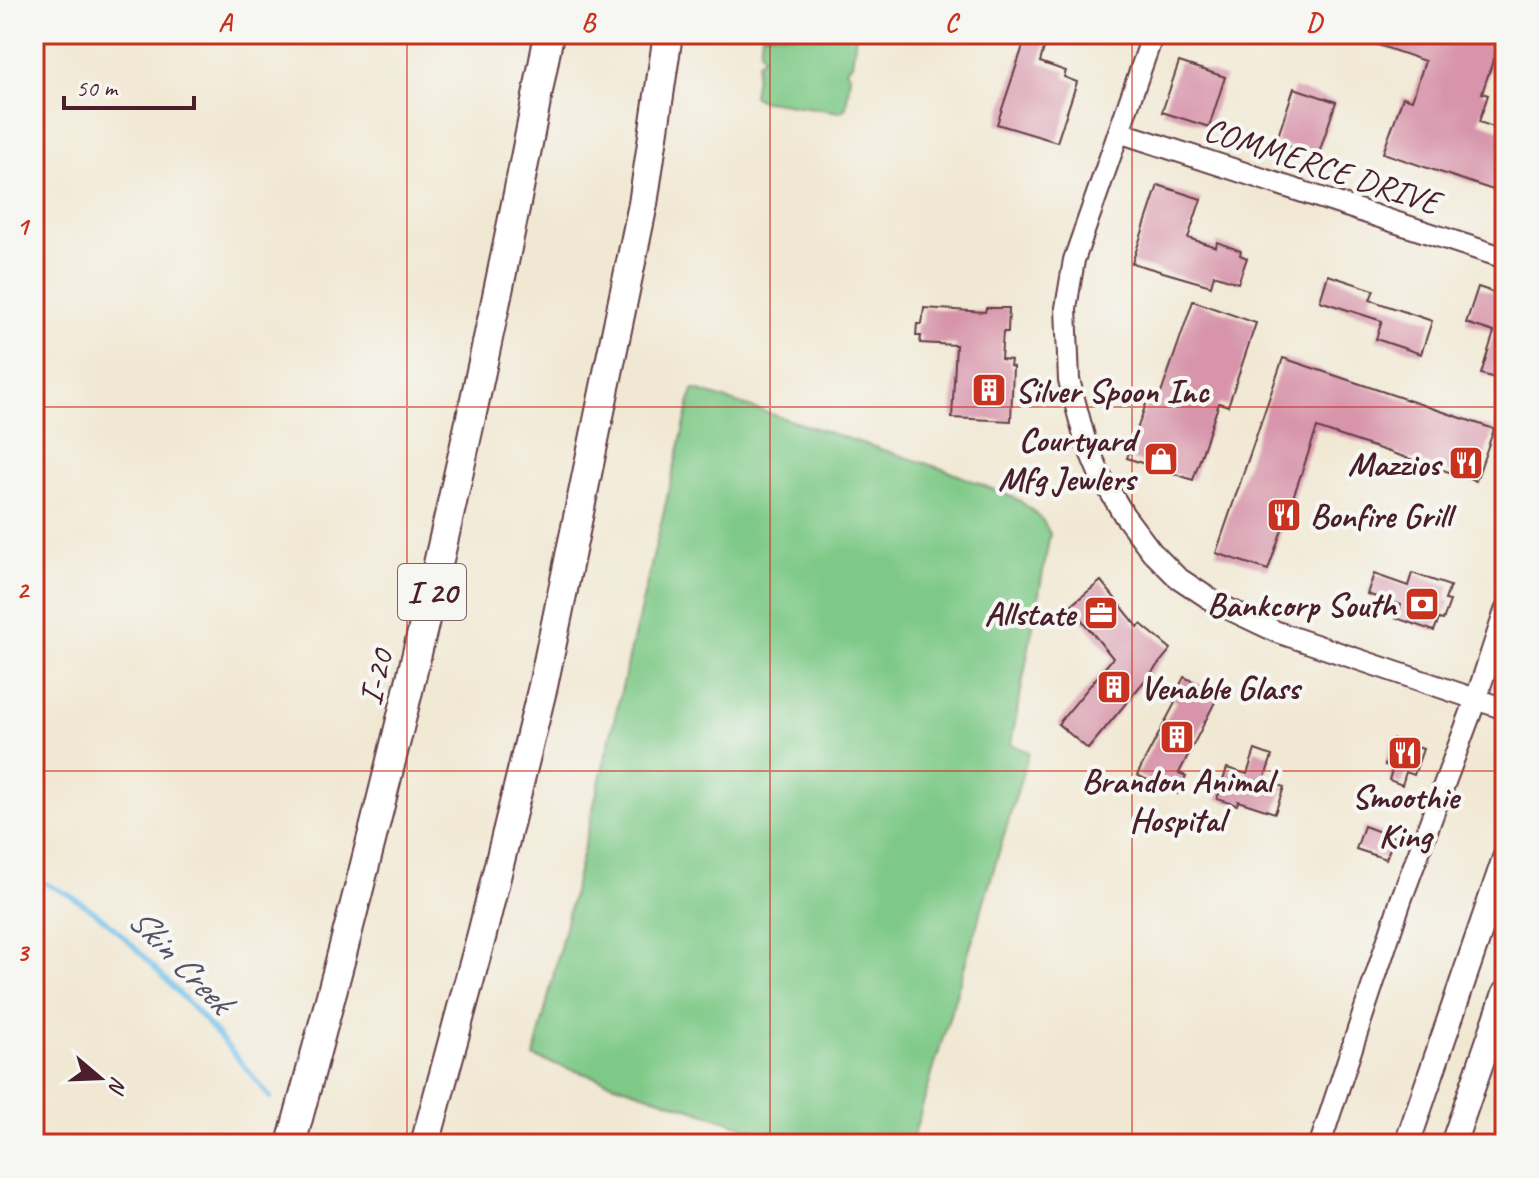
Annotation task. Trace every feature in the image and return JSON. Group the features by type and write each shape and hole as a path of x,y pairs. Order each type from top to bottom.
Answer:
{"highway":[{"name":"I-20","path":"291,1144 374,833 442,553 479,386 549,34"},
{"path":"425,1144 482,934 543,686 643,204 668,34"}],"main road":[{"path":"1407,1144 1505,858"},
{"path":"1453,1144 1505,993"}],"street":[{"path":"1153,34 1074,260 1066,308 1069,380 1085,440 1099,473 1124,515 1152,552 1177,577 1216,603 1251,622 1505,709"},
{"name":"COMMERCE DRIVE","path":"1119,132 1505,258"},
{"path":"1320,1144 1401,900 1476,699 1505,611"}],"green space":[{"path":"762,34 856,34 852,64 846,69 850,75 846,108 840,112 759,100 753,96 758,62 764,57 760,51"},
{"path":"693,389 946,470 1019,500 1041,518 1050,534 1011,744 1029,752 911,1144 797,1144 534,1057"}],"building":[{"path":"1027,34 1048,34 1040,62 1066,71 1064,77 1077,82 1057,142 997,124"},
{"path":"1353,34 1502,34 1482,93 1488,95 1479,122 1505,131 1505,194 1383,153 1403,97 1412,100 1425,61"},
{"path":"1179,62 1225,77 1209,127 1162,112"},
{"path":"1294,88 1336,102 1318,156 1276,142"},
{"path":"1158,185 1201,199 1188,238 1216,247 1217,242 1241,251 1240,255 1247,258 1238,283 1214,275 1211,286 1132,263"},
{"path":"1328,275 1374,290 1370,300 1432,321 1421,354 1376,339 1382,321 1320,301"},
{"path":"1478,287 1505,296 1505,381 1481,374 1494,332 1466,323"},
{"path":"1193,301 1256,323 1228,406 1219,403 1193,480 1127,458 1147,401 1157,405"},
{"path":"924,308 985,312 986,308 1009,308 1008,332 1003,332 1001,359 1011,360 1010,366 1013,367 1011,421 952,418 956,345 920,343 921,336 916,336 917,324 922,324"},
{"path":"1283,358 1494,429 1476,481 1317,428 1268,570 1216,553"},
{"name":"Bankcorp South","path":"1412,573 1450,586 1445,600 1450,601 1443,620 1439,619 1434,631 1396,618 1401,605 1367,594 1374,574 1408,586"},
{"name":"Venable Glass","path":"1101,581 1138,627 1141,624 1171,649 1088,749 1058,724 1113,658 1070,606"},
{"name":"Brandon Animal Hospital","path":"1184,677 1219,694 1179,773 1186,776 1177,794 1137,775 1176,701 1172,700"},
{"path":"1393,739 1423,749 1414,775 1406,772 1402,785 1389,780 1393,767 1385,765"},
{"path":"1255,750 1272,756 1264,780 1284,787 1275,813 1238,801 1237,805 1217,799 1227,768 1247,774"},
{"path":"1364,826 1394,837 1386,859 1356,849"}],"waterway":[{"name":"Skin Creek","path":"34,879 75,899 110,924 211,1028 270,1098"}],"place":[{"name":"Silver Spoon Inc","path":"989,390"},
{"name":"Courtyard Mfg Jewlers","path":"1161,459"},
{"name":"Mazzios","path":"1466,463"},
{"name":"Bonfire Grill","path":"1284,515"},
{"name":"Bankcorp South","path":"1422,604"},
{"name":"Allstate","path":"1101,613"},
{"name":"Venable Glass","path":"1114,687"},
{"name":"Brandon Animal Hospital","path":"1177,737"},
{"name":"Smoothie King","path":"1405,753"}]}
